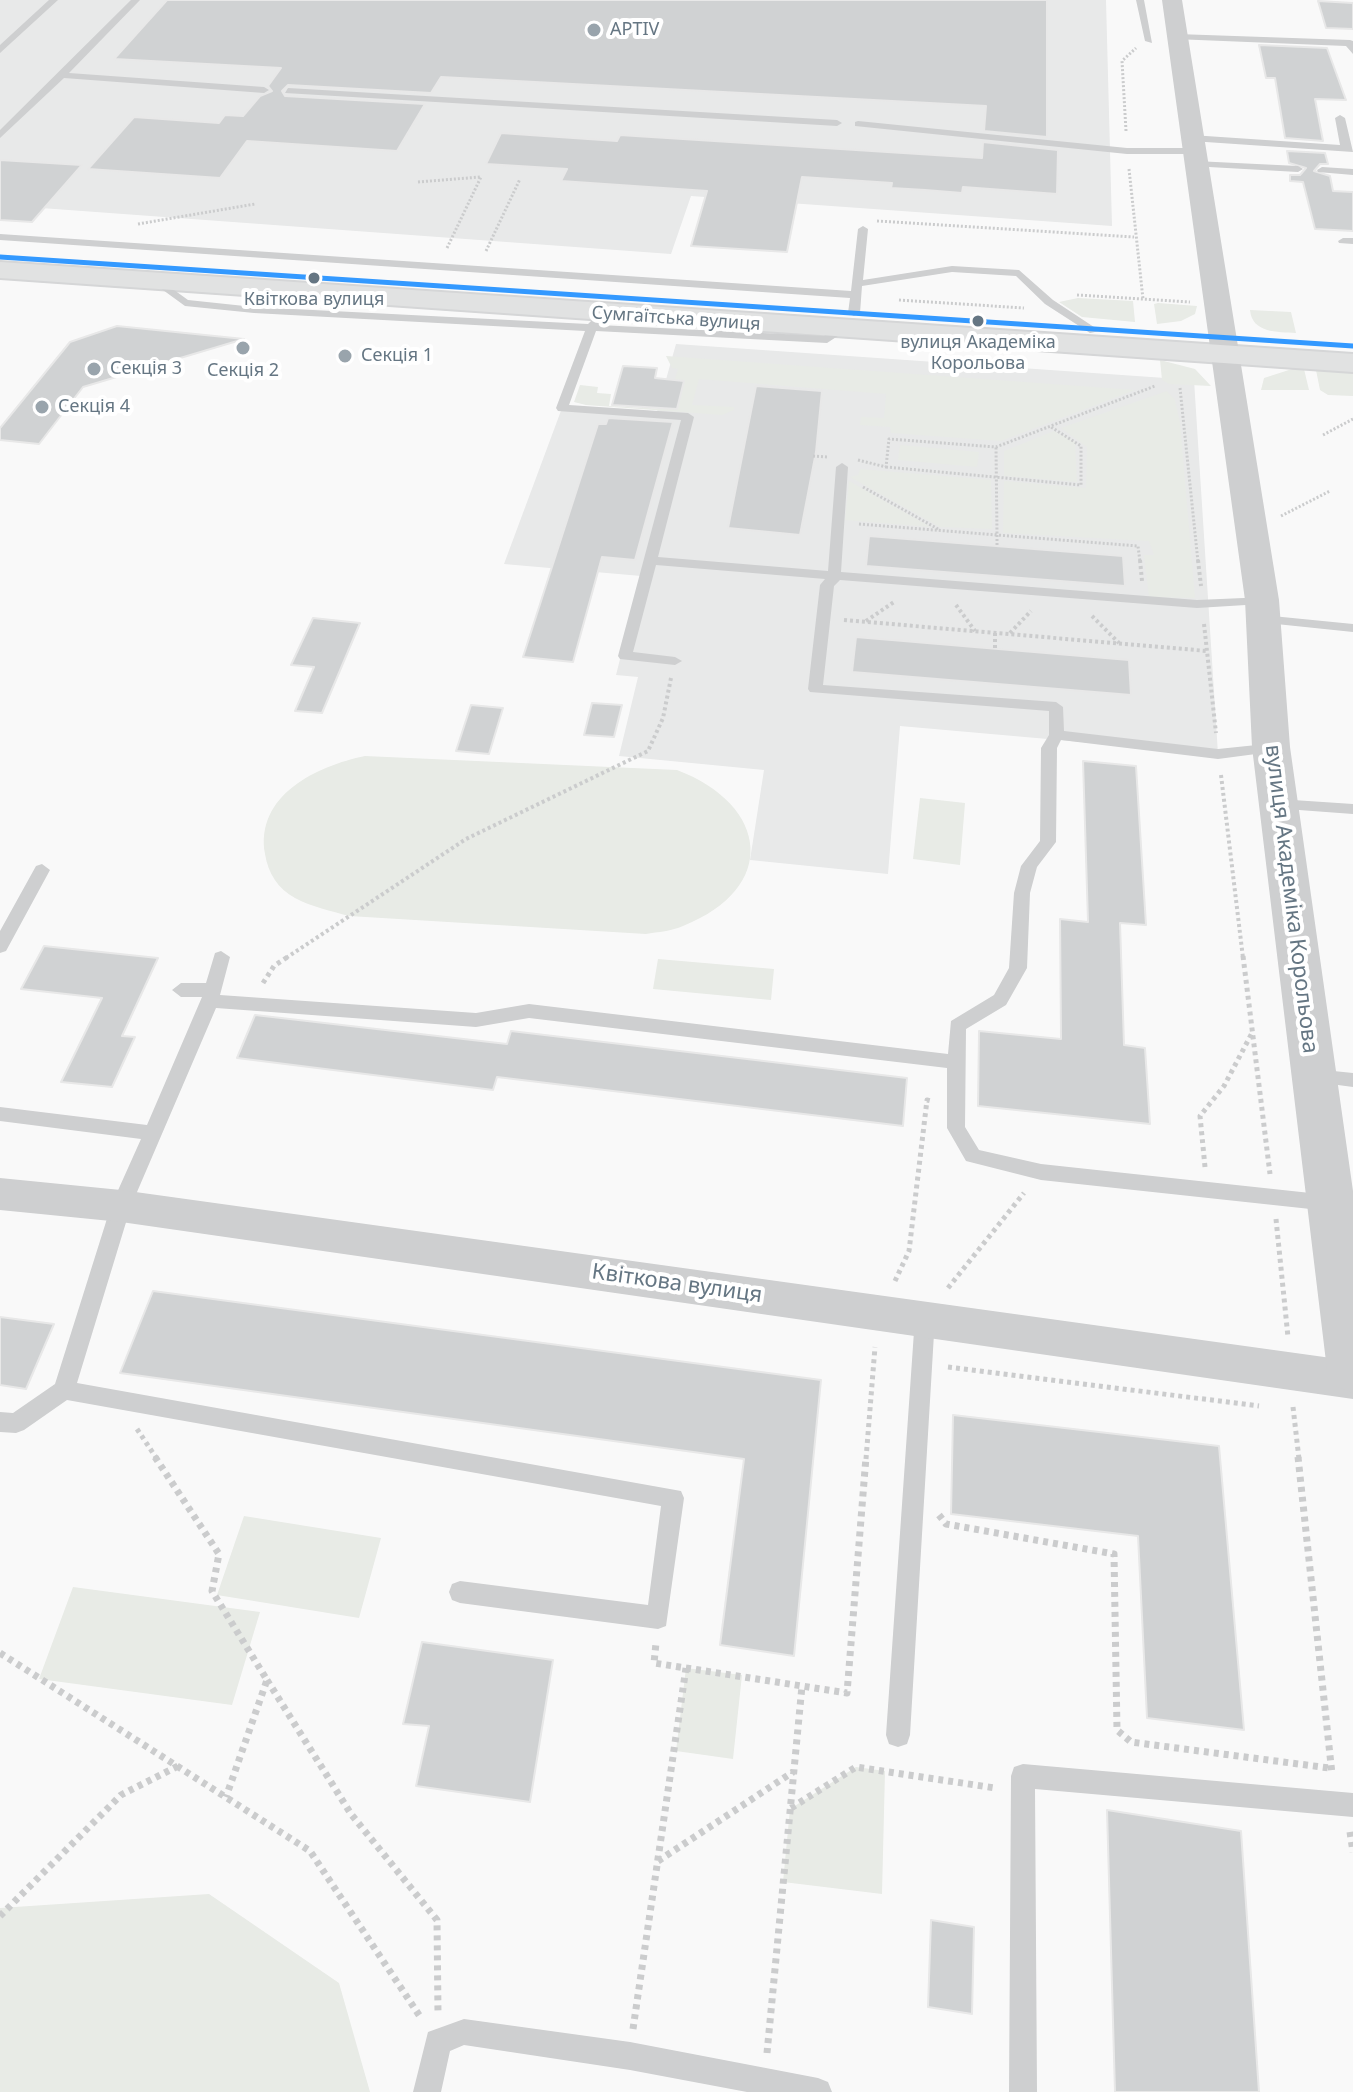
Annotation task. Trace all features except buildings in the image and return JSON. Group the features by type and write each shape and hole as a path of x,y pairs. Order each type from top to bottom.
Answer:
{"main road":[{"name":"Сумгаїтська вулиця","path":"0,257 44,267 156,280 595,322 852,306 1223,346 1353,346"},
{"name":"Сумгаїтська вулиця","path":"0,270 44,267 642,289 852,306 1094,331 1353,363"}],"street":[{"name":"вулиця Академіка Корольова","path":"1172,0 1262,610 1278,804 1333,1078 1332,1203 1353,1370"},
{"name":"Квіткова вулиця","path":"0,1194 121,1206 878,1313 925,1317 1292,1390 1353,1380"}],"lane":[{"path":"0,50 54,0"},
{"path":"0,135 136,0"},
{"path":"1140,0 1149,41"},
{"path":"1177,37 1352,45"},
{"path":"62,75 264,90"},
{"path":"288,91 837,123"},
{"path":"858,124 1127,151 1349,148 1340,118"},
{"path":"1193,151 1298,169"},
{"path":"1322,170 1351,172 1353,184"},
{"path":"863,229 852,306 952,269 1019,273 1049,302 1094,331"},
{"path":"0,237 642,289"},
{"path":"595,322 562,408 688,417 625,656 675,661"},
{"path":"842,466 834,578 827,585 815,689 1056,707 1057,735 1049,748 1048,842 1029,866 1022,893 1018,968 1000,1000 957,1026 954,1062 956,1128 973,1156 1041,1172 1332,1203"},
{"path":"651,561 834,578 1202,603 1262,610 1353,628"},
{"path":"1057,735 1218,754 1271,747"},
{"path":"1278,804 1353,809"},
{"path":"0,947 42,870"},
{"path":"0,1422 16,1423 64,1390 121,1206 212,996 221,957"},
{"path":"181,990 249,1004 476,1020 529,1011 954,1062"},
{"path":"0,1114 154,1133"},
{"path":"898,1735 925,1317"},
{"path":"64,1390 673,1498 658,1618 460,1592"},
{"path":"1023,2092 1023,1776 1350,1804"},
{"path":"427,2092 438,2042 464,2032 630,2056 818,2092"}],"path":[{"path":"418,182 481,177 444,253"},
{"path":"483,256 520,179"},
{"path":"135,225 255,204"},
{"path":"863,229 864,220 1134,237"},
{"path":"886,467 889,439 996,447 1155,386"},
{"path":"1180,388 1218,754 1273,1196 1329,1768 1350,1804 1353,1852"},
{"path":"1323,435 1353,419"},
{"path":"854,459 886,467 1081,485 1081,446 1050,426"},
{"path":"996,447 997,545"},
{"path":"813,456 842,466 940,530"},
{"path":"1251,531 1330,491"},
{"path":"837,522 1138,546 1144,600"},
{"path":"823,618 1207,651"},
{"path":"995,633 995,648"},
{"path":"249,1004 274,966 466,839 648,751 663,718 675,661"},
{"path":"1207,1189 1200,1116 1224,1086 1253,1032"},
{"path":"658,1618 654,1663 847,1693 878,1313 909,1251 927,1100 955,1103"},
{"path":"925,1317 1041,1172"},
{"path":"940,1366 1262,1406"},
{"path":"1278,1408 1292,1390"},
{"path":"119,1401 219,1554 212,1591 351,1814 437,1920 438,2042"},
{"path":"933,1506 946,1524 1114,1554 1117,1730 1131,1742 1329,1768"},
{"path":"0,1653 310,1851 438,2042"},
{"path":"630,2056 686,1668"},
{"path":"226,1797 267,1680"},
{"path":"764,2082 802,1686"},
{"path":"0,1916 121,1795 178,1766"},
{"path":"790,1809 856,1767 1023,1792"},
{"path":"658,1861 794,1771"}],"shaded area":[{"path":"0,0 1106,0 1112,226 691,196 671,254 0,205"},
{"path":"1078,298 1133,301 1135,322 1082,317 1059,302"},
{"path":"1154,304 1197,306 1195,314 1181,321 1157,324"},
{"path":"1250,310 1291,312 1296,333 1260,327"},
{"path":"676,344 1194,380 1218,754 900,726 888,874 750,860 764,770 619,756 638,677 616,675 641,576 504,564 562,408 656,415"},
{"path":"666,356 1135,390 1001,441 891,433 890,427 860,425 861,417 884,418 886,394 699,379 692,405 734,407 734,410 722,415 586,405 574,402 580,385 598,387 597,393 611,394 609,406 666,409 678,369 672,368"},
{"path":"1160,360 1195,369 1211,386 1169,384 1162,380"},
{"path":"1292,369 1304,369 1309,390 1261,390 1264,378"},
{"path":"1316,370 1353,373 1353,396 1328,395 1320,390"},
{"path":"1167,391 1175,400 1180,423 1195,598 1149,597 1144,555 1154,555 1149,541 1003,533 1004,481 1086,488 1087,447 1061,428"},
{"path":"1054,431 1075,442 1077,482 1004,476 1004,451"},
{"path":"900,445 979,452 977,467 898,460"},
{"path":"860,469 991,480 992,529 940,527 850,477 858,475"},
{"path":"849,481 931,527 845,520"},
{"path":"365,756 677,770 708,785 730,804 745,825 750,847 748,869 736,891 714,910 679,928 646,934 349,916 308,904 289,894 271,874 266,861 264,833 270,815 293,787 310,776"},
{"path":"920,798 965,803 960,865 913,859"},
{"path":"658,959 774,969 771,1000 653,989"},
{"path":"244,1516 381,1538 359,1618 217,1595"},
{"path":"73,1587 260,1612 232,1705 39,1679"},
{"path":"686,1668 742,1675 733,1759 676,1751"},
{"path":"856,1767 885,1771 882,1894 783,1882 790,1809"},
{"path":"209,1894 339,1983 370,2092 0,2092 0,1908"}],"transit line":[{"path":"0,257 1353,346"}],"place":[{"name":"APTIV","path":"594,30"},
{"name":"Квіткова вулиця","path":"314,278"},
{"name":"вулиця Академіка Корольова","path":"978,321"},
{"name":"Секція 2","path":"243,348"},
{"name":"Секція 1","path":"345,356"},
{"name":"Секція 3","path":"94,369"},
{"name":"Секція 4","path":"42,407"}]}
